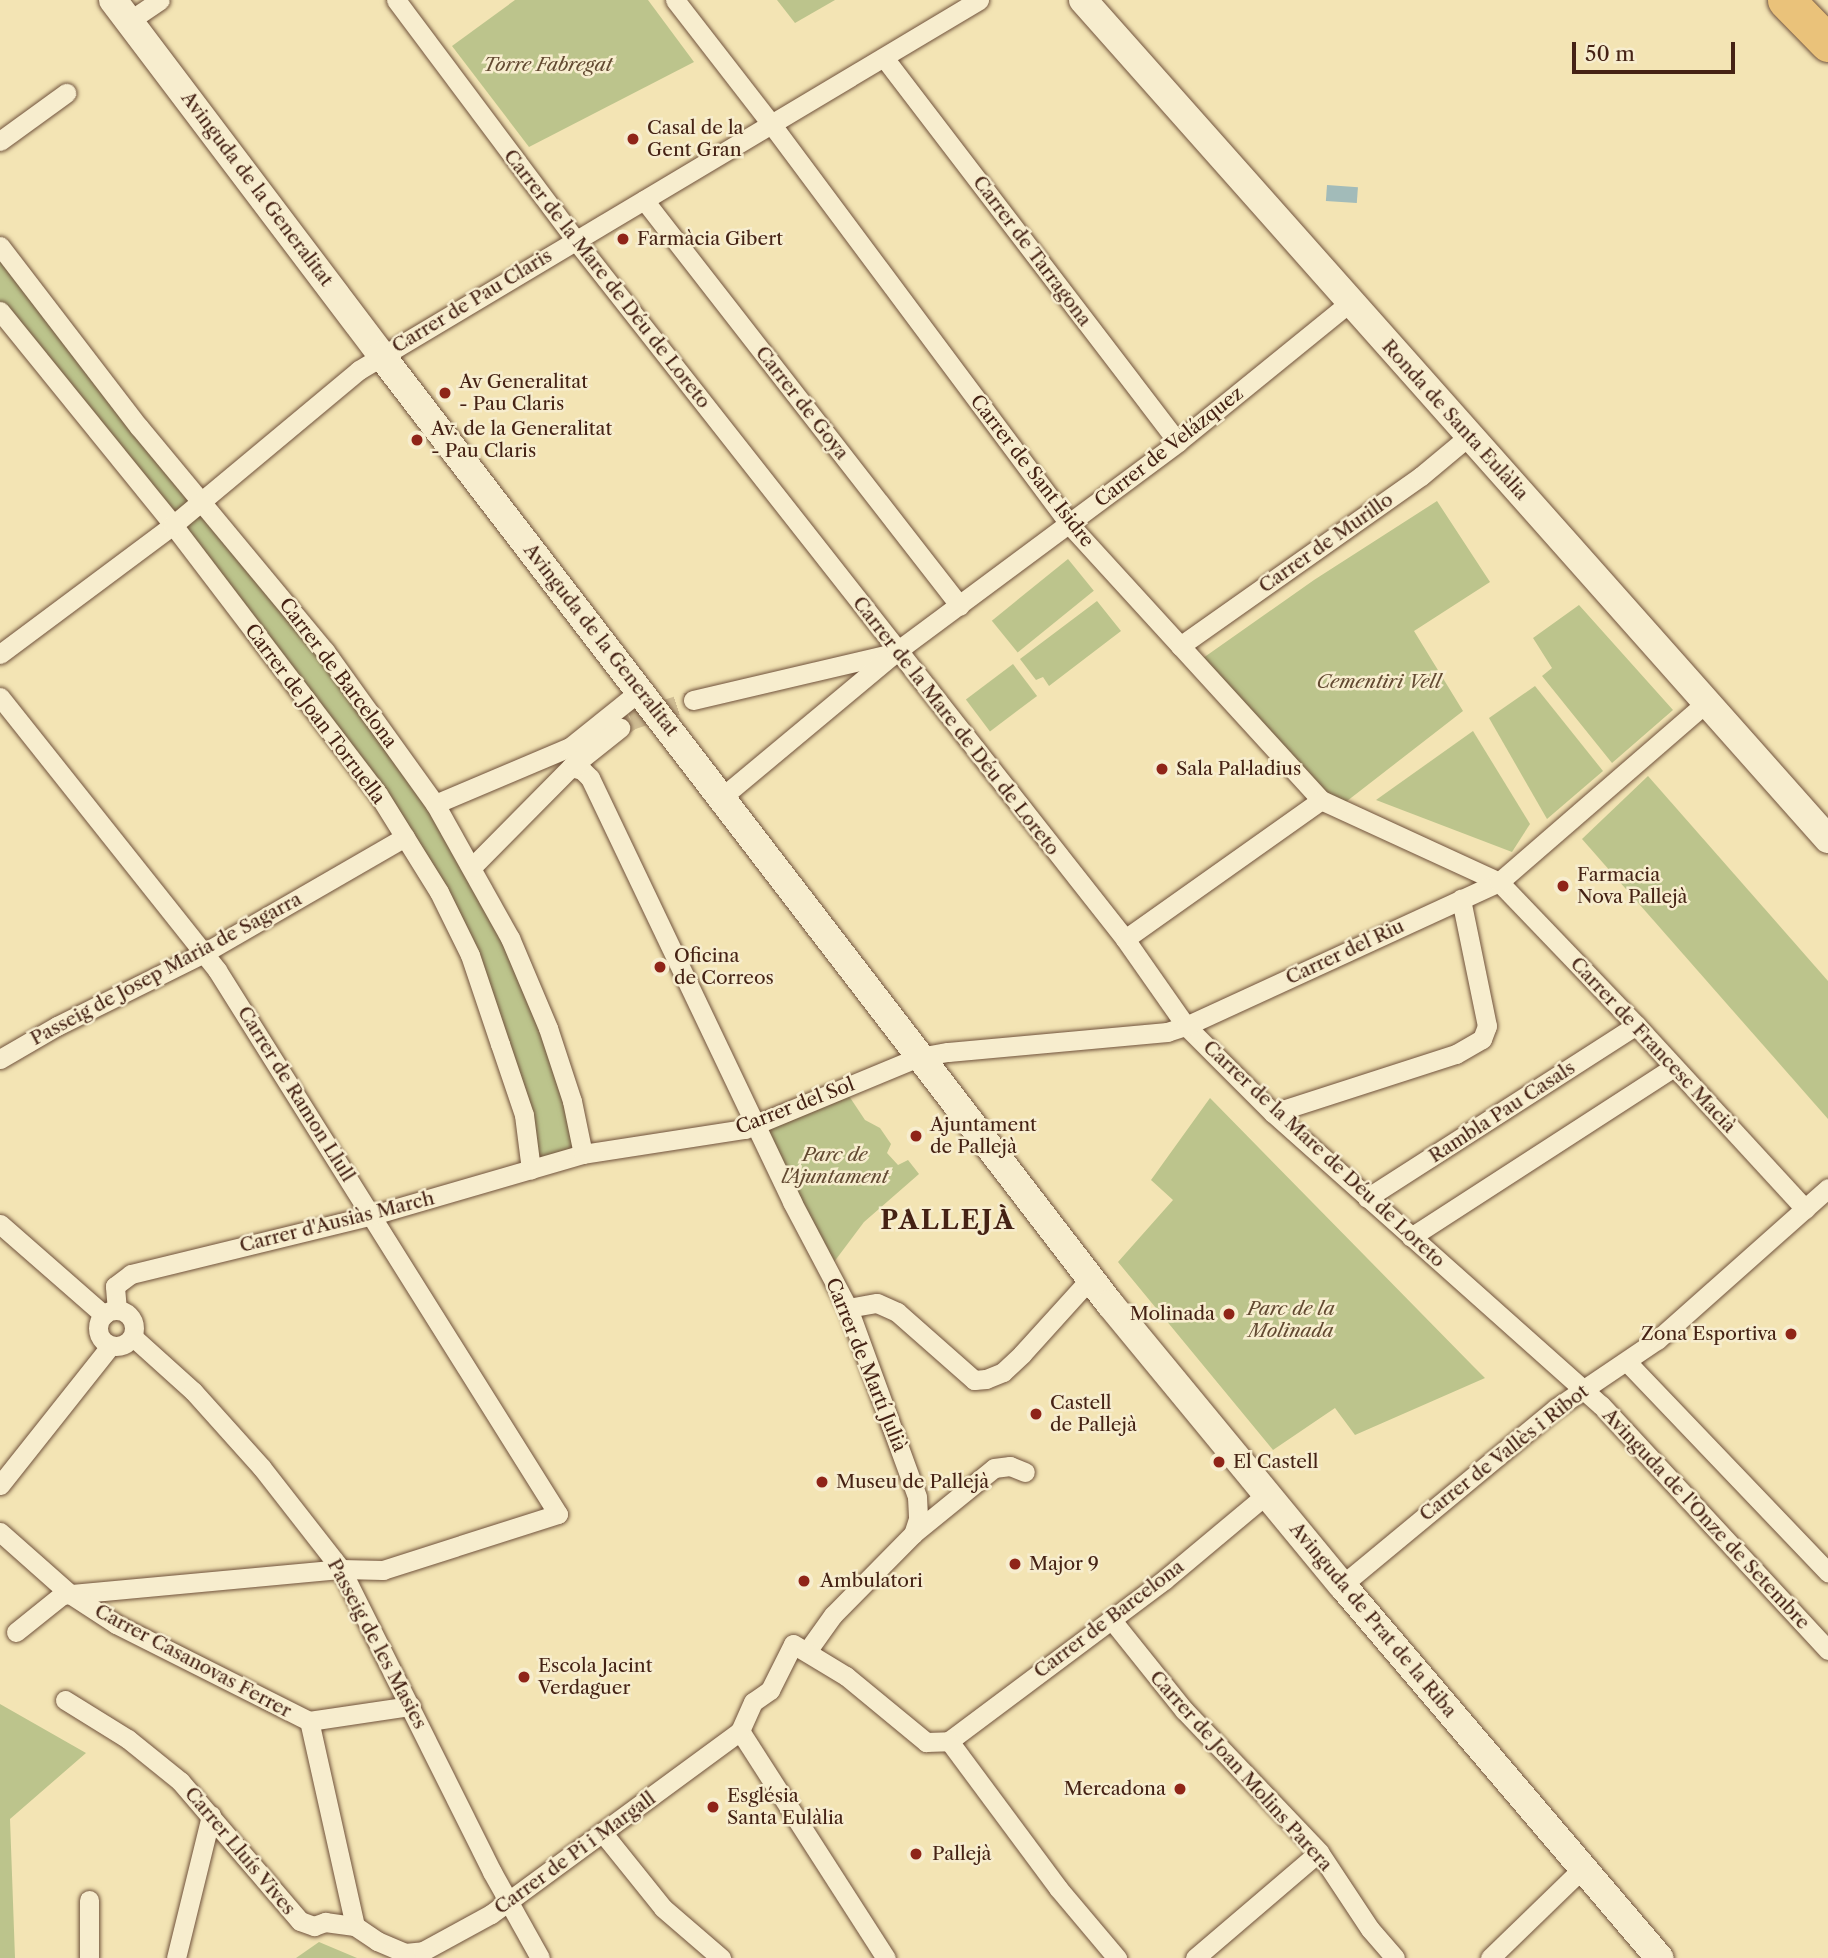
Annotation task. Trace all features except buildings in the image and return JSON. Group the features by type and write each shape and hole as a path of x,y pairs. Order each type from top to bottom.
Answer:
{"highway":[{"path":"1786,0 1828,43"}],"main road":[{"name":"Ronda de Santa Eulàlia","path":"1083,0 1828,839"},
{"name":"Avinguda de la Generalitat","path":"121,11 381,355 1091,1278"},
{"name":"Avinguda de Prat de la Riba","path":"1091,1278 1342,1585 1660,1958"}],"street":[{"path":"121,11 160,0"},
{"name":"Carrer de la Mare de Déu de Loreto","path":"396,0 576,241 1125,939 1186,1026 1273,1113 1583,1389"},
{"name":"Carrer de Sant Isidre","path":"675,0 772,125 1069,524 1321,800 1499,882"},
{"name":"Carrer de Pau Claris","path":"0,654 173,525 359,370 381,355 885,59 979,0"},
{"name":"Carrer de Tarragona","path":"885,59 1178,442"},
{"path":"0,141 66,93"},
{"name":"Carrer de Goya","path":"645,200 960,606"},
{"name":"Carrer de Barcelona","path":"0,246 200,502 326,651 435,804 510,938 548,1028 572,1101 583,1154"},
{"name":"Carrer de Velázquez","path":"722,797 897,652 1178,442 1350,302"},
{"name":"Carrer de Joan Torruella","path":"0,311 173,525 378,794 439,892 470,956 524,1115 531,1170"},
{"name":"Carrer de Murillo","path":"1180,646 1426,472 1469,436"},
{"path":"693,700 897,652"},
{"path":"821,669 832,679 837,692 835,704"},
{"path":"435,804 570,747 640,691"},
{"name":"Carrer de Ramon Llull","path":"0,697 204,953 373,1215 558,1514 383,1570 341,1569"},
{"name":"Carrer del Riu","path":"919,1057 1167,1032 1186,1026 1499,882 1707,702"},
{"path":"472,867 571,767 621,728"},
{"name":"Carrer de Martí Julià","path":"571,767 582,770 590,778 754,1123 848,1308 918,1497 918,1519 913,1534"},
{"path":"1125,939 1321,800"},
{"name":"Passeig de Josep Maria de Sagarra","path":"0,1059 57,1026 204,953 405,837"},
{"name":"Carrer de Francesc Macià","path":"1499,882 1636,1025 1805,1209"},
{"path":"1273,1113 1455,1054 1482,1039 1487,1026 1461,899"},
{"name":"Rambla Pau Casals","path":"1367,1198 1636,1025"},
{"name":"Carrer del Sol","path":"583,1154 745,1129 754,1123 919,1057"},
{"path":"1411,1237 1674,1067"},
{"name":"Carrer d'Ausiàs March","path":"110,1312 115,1286 131,1273 373,1215 583,1154"},
{"name":"Carrer de Vallès i Ribot","path":"1342,1585 1442,1500 1583,1389 1657,1340 1828,1188"},
{"path":"0,1224 110,1312 132,1319 133,1337 121,1346 110,1346"},
{"path":"848,1308 877,1303 897,1312 974,1380 986,1379 1003,1372 1022,1354 1091,1278"},
{"path":"110,1312 99,1332 110,1346"},
{"name":"Passeig de les Masies","path":"133,1337 193,1391 262,1468 341,1569 508,1902 540,1958"},
{"path":"0,1485 110,1346"},
{"path":"1627,1362 1828,1572"},
{"name":"Avinguda de l'Onze de Setembre","path":"1583,1389 1828,1650"},
{"path":"1025,1472 1010,1466 994,1468 913,1534 833,1615 808,1650 846,1676 926,1742 949,1741 1058,1888 1117,1958"},
{"name":"Carrer de Barcelona","path":"949,1741 1111,1619 1267,1494"},
{"name":"Carrer Casanovas Ferrer","path":"0,1532 70,1594 116,1624 309,1721 411,1706"},
{"path":"16,1632 55,1598 70,1594 341,1569"},
{"name":"Carrer de Joan Molins Parera","path":"1111,1619 1184,1710 1319,1852 1370,1929 1395,1958"},
{"name":"Carrer de Pi i Margall","path":"355,1926 377,1941 405,1953 423,1951 454,1937 508,1902 740,1731 753,1702 770,1690 793,1644 808,1650"},
{"name":"Carrer Lluís Vives","path":"65,1700 128,1739 180,1781 300,1921 314,1926 325,1922 355,1926"},
{"path":"309,1721 355,1926"},
{"path":"740,1731 886,1958"},
{"path":"176,1958 211,1815"},
{"path":"602,1832 663,1908 721,1958"},
{"path":"1195,1958 1319,1852"},
{"path":"1490,1958 1583,1868"},
{"path":"89,1900 89,1958"}],"green space":[{"name":"Torre Fabregat","path":"515,0 648,0 694,62 529,147 452,46"},
{"path":"777,0 835,0 795,23"},
{"path":"0,246 325,651 510,938 583,1154 531,1170 470,955 378,794 0,311"},
{"name":"Cementiri Vell","path":"1437,501 1490,582 1414,631 1463,711 1338,808 1196,663 1314,580"},
{"path":"1068,559 1094,591 1018,653 992,621"},
{"path":"1097,601 1121,631 1049,686 1043,677 1036,680 1020,659"},
{"path":"1579,605 1673,710 1612,763 1542,676 1552,668 1533,638"},
{"path":"1013,664 1037,696 990,731 966,700"},
{"path":"1535,686 1603,771 1547,819 1489,718"},
{"path":"1473,731 1530,824 1512,852 1376,800"},
{"path":"1648,776 1828,981 1828,1119 1582,839"},
{"name":"Parc de l'Ajuntament","path":"843,1087 865,1120 880,1128 891,1144 887,1153 898,1165 908,1160 919,1174 864,1222 828,1270 754,1123"},
{"name":"Parc de la Molinada","path":"1210,1098 1485,1378 1355,1435 1335,1408 1273,1450 1118,1262 1173,1200 1151,1180"},
{"path":"0,1704 86,1753 10,1819 15,1958 0,1958"},
{"path":"319,1942 357,1958 296,1958"}],"water":[{"path":"1327,185 1358,187 1357,203 1326,201"}],"tunnel":[{"path":"620,728 631,720 693,700"}],"place":[{"name":"Casal de la Gent Gran","path":"633,139"},
{"name":"Farmàcia Gibert","path":"623,239"},
{"name":"Av Generalitat - Pau Claris","path":"445,393"},
{"name":"Av. de la Generalitat - Pau Claris","path":"417,440"},
{"name":"Sala Pal·ladius","path":"1162,769"},
{"name":"Farmacia Nova Pallejà","path":"1563,886"},
{"name":"Oficina de Correos","path":"660,967"},
{"name":"Ajuntament de Pallejà","path":"916,1136"},
{"name":"Molinada","path":"1229,1314"},
{"name":"Zona Esportiva","path":"1791,1334"},
{"name":"Castell de Pallejà","path":"1036,1414"},
{"name":"El Castell","path":"1219,1462"},
{"name":"Museu de Pallejà","path":"822,1482"},
{"name":"Major 9","path":"1015,1564"},
{"name":"Ambulatori","path":"804,1581"},
{"name":"Escola Jacint Verdaguer","path":"524,1677"},
{"name":"Mercadona","path":"1180,1789"},
{"name":"Església Santa Eulàlia","path":"713,1807"},
{"name":"Pallejà","path":"916,1854"}],"district":[{"name":"PALLEJÀ","path":"948,1221"}]}
